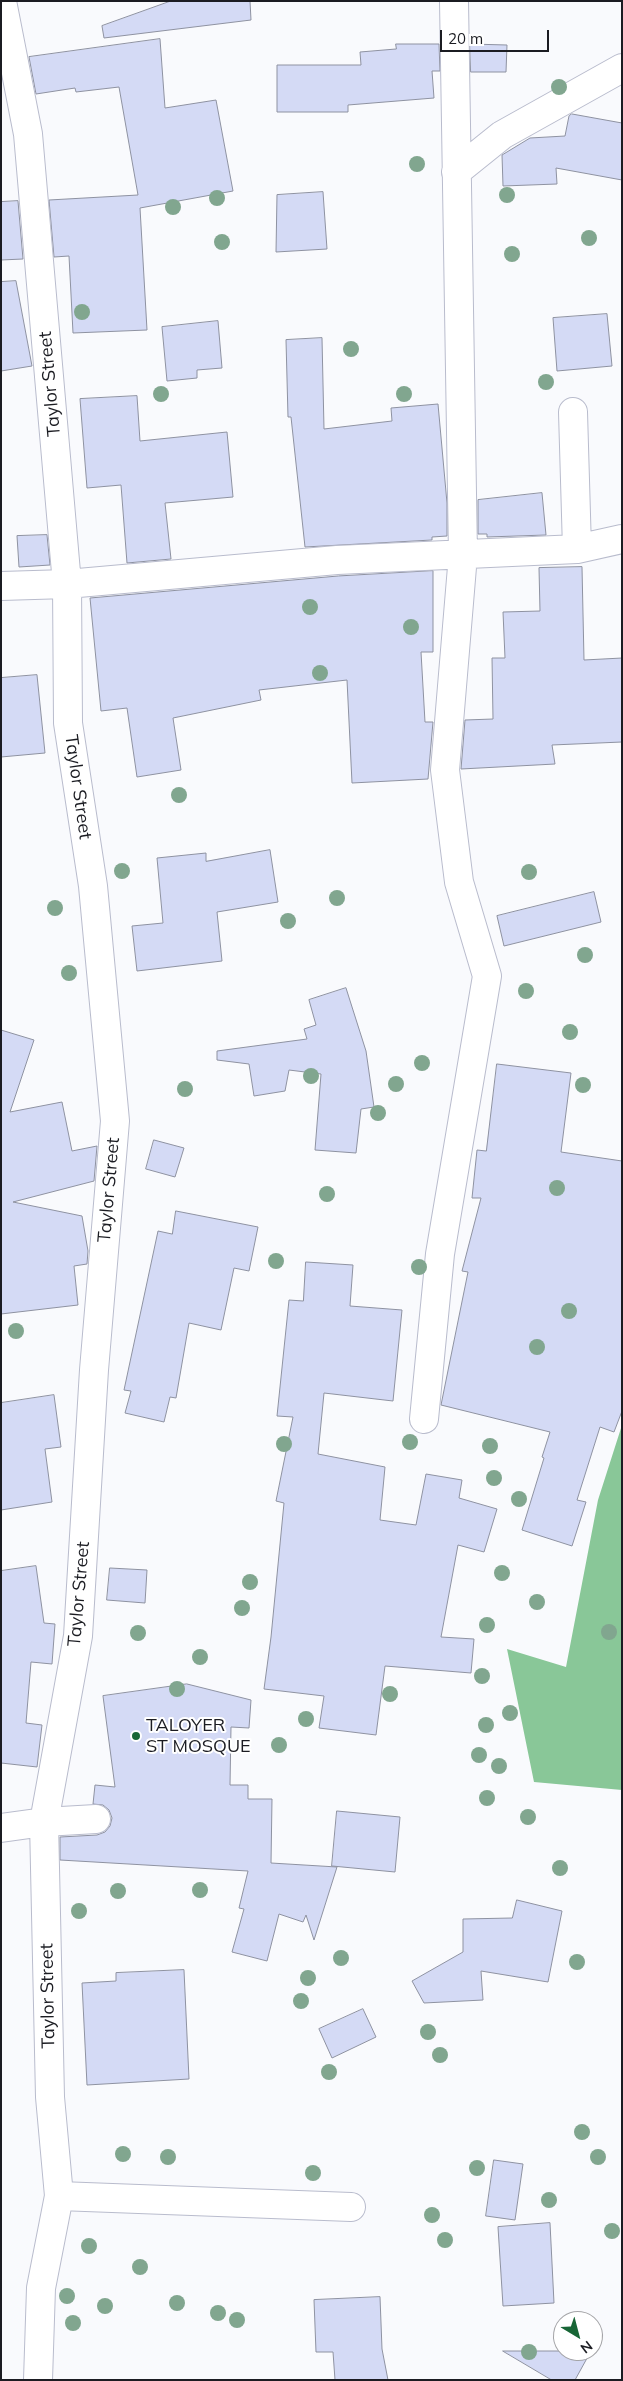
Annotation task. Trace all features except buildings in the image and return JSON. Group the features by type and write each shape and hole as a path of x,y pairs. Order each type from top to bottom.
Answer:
{"street":[{"name":"Taylor Street","path":"2,1 28,134 67,584 68,723 93,886 115,1120 94,1370 78,1636 44,1822 50,2097 59,2196 41,2288 38,2380"},
{"path":"424,1419 440,1254 487,976 459,882 445,770 464,555 454,1"},
{"path":"456,172 502,135 622,68"},
{"path":"572,412 577,549"},
{"path":"1,586 67,584 337,560 577,549 622,539"},
{"path":"1,1828 44,1822 96,1820"},
{"path":"59,2196 351,2207"}],"green space":[{"path":"622,1425 622,1790 534,1782 507,1649 566,1667 598,1500"}],"place":[{"name":"TALOYER ST MOSQUE","path":"136,1736"}]}
